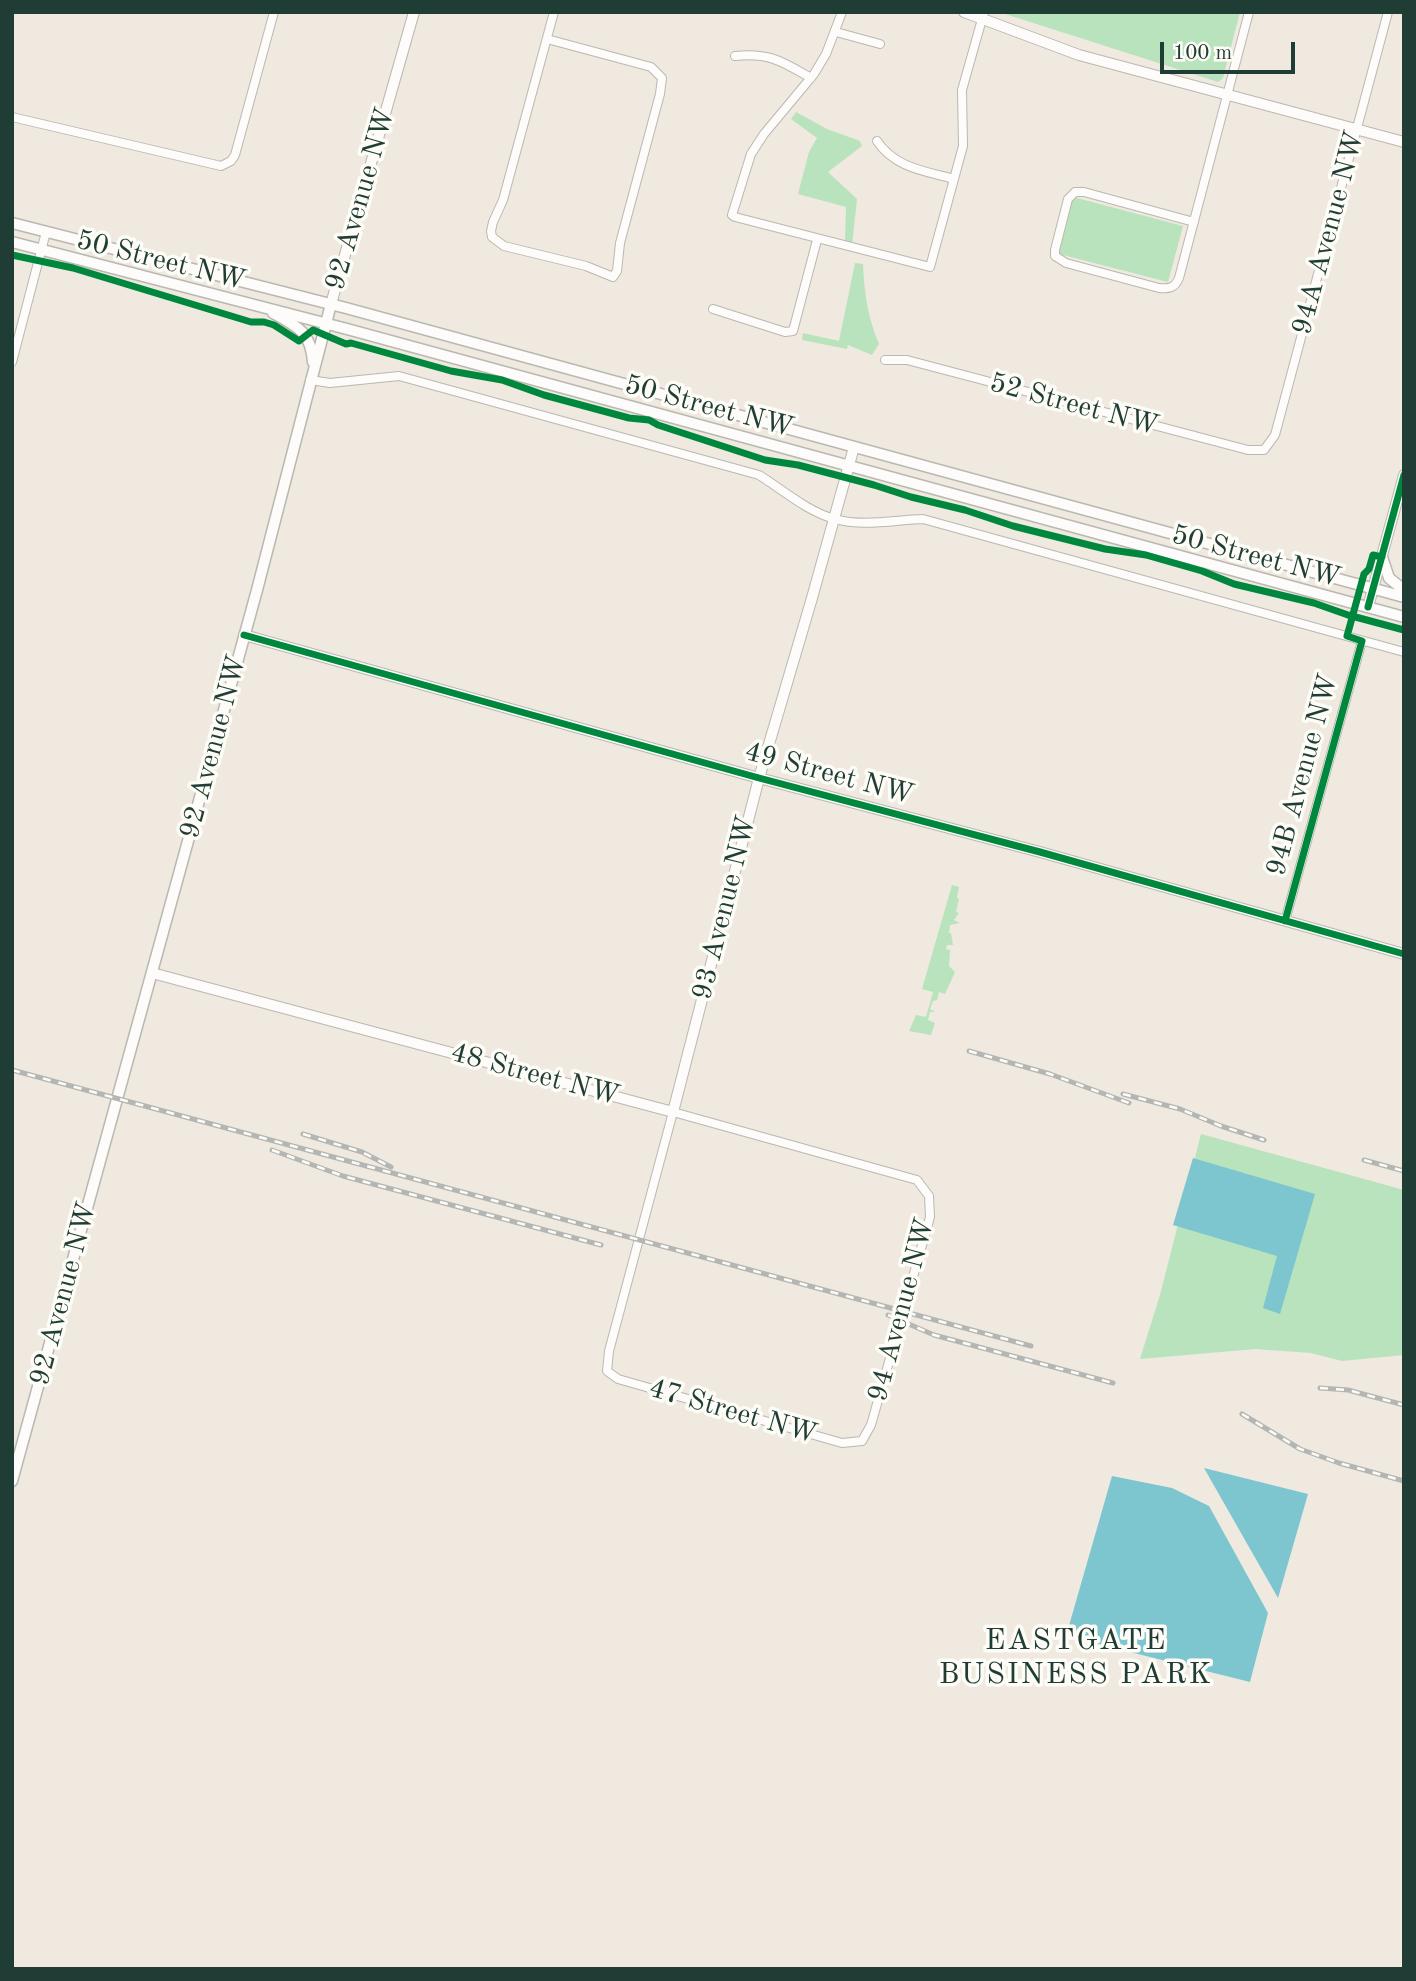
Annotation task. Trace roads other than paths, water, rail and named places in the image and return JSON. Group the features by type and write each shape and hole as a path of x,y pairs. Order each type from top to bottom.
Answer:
{"main road":[{"name":"50 Street NW","path":"12,223 331,304 1404,597"},
{"name":"50 Street NW","path":"12,242 326,323 1404,617"},
{"name":"92 Avenue NW","path":"12,1481 244,635 331,304"},
{"path":"262,306 306,334 312,351 312,374"},
{"path":"1382,557 1390,578 1404,590"}],"street":[{"path":"12,117 221,166 231,161 235,155 274,12"},
{"name":"92 Avenue NW","path":"331,304 414,12"},
{"path":"547,38 651,67 662,78 663,84 620,243 616,274 612,277 586,266 504,246 492,237 493,222 503,200 554,12"},
{"path":"842,12 826,54 811,78 764,134 751,154 733,215 817,240 930,267 963,146 962,90 983,15"},
{"path":"964,12 983,15 1079,55 1404,142"},
{"path":"1194,222 1084,192 1075,192 1068,199 1055,250 1057,258 1159,288 1172,288 1179,278 1194,222 1249,12"},
{"name":"94A Avenue NW","path":"1264,450 1275,435 1388,12"},
{"path":"836,32 880,44"},
{"path":"735,56 752,54 772,57 811,78"},
{"path":"877,141 891,158 903,165 954,179"},
{"path":"12,362 46,232"},
{"path":"713,309 785,332 793,331 817,240"},
{"name":"52 Street NW","path":"885,360 907,360 1237,447 1264,450"},
{"name":"50 Street NW","path":"312,374 330,383 399,376 759,475 834,519 852,522 923,519 1404,652"},
{"name":"93 Avenue NW","path":"607,1371 609,1351 759,778 854,447"},
{"path":"1368,607 1404,475"},
{"name":"49 Street NW","path":"244,635 1404,954"},
{"name":"94B Avenue NW","path":"1285,921 1362,641"},
{"name":"48 Street NW","path":"152,973 673,1112 917,1181"},
{"name":"94 Avenue NW","path":"862,1441 871,1425 930,1217 929,1196 917,1181"},
{"name":"47 Street NW","path":"607,1371 618,1379 842,1443 862,1441"}],"water":[{"path":"1193,1158 1315,1194 1280,1314 1263,1308 1277,1256 1173,1225"},
{"path":"1204,1468 1308,1494 1278,1598"},
{"path":"1112,1476 1172,1488 1209,1506 1268,1613 1250,1682 1066,1636"}],"railway":[{"path":"969,1051 1050,1074 1129,1103"},
{"path":"12,1070 1031,1346"},
{"path":"1123,1094 1180,1109 1264,1140"},
{"path":"303,1134 362,1152 391,1167"},
{"path":"272,1150 343,1176 601,1245"},
{"path":"1364,1160 1404,1171"},
{"path":"888,1315 934,1335 1113,1383"},
{"path":"1320,1388 1348,1390 1404,1405"},
{"path":"1242,1414 1300,1449 1404,1481"}],"district":[{"name":"EASTGATE BUSINESS PARK","path":"1076,1658"}]}
